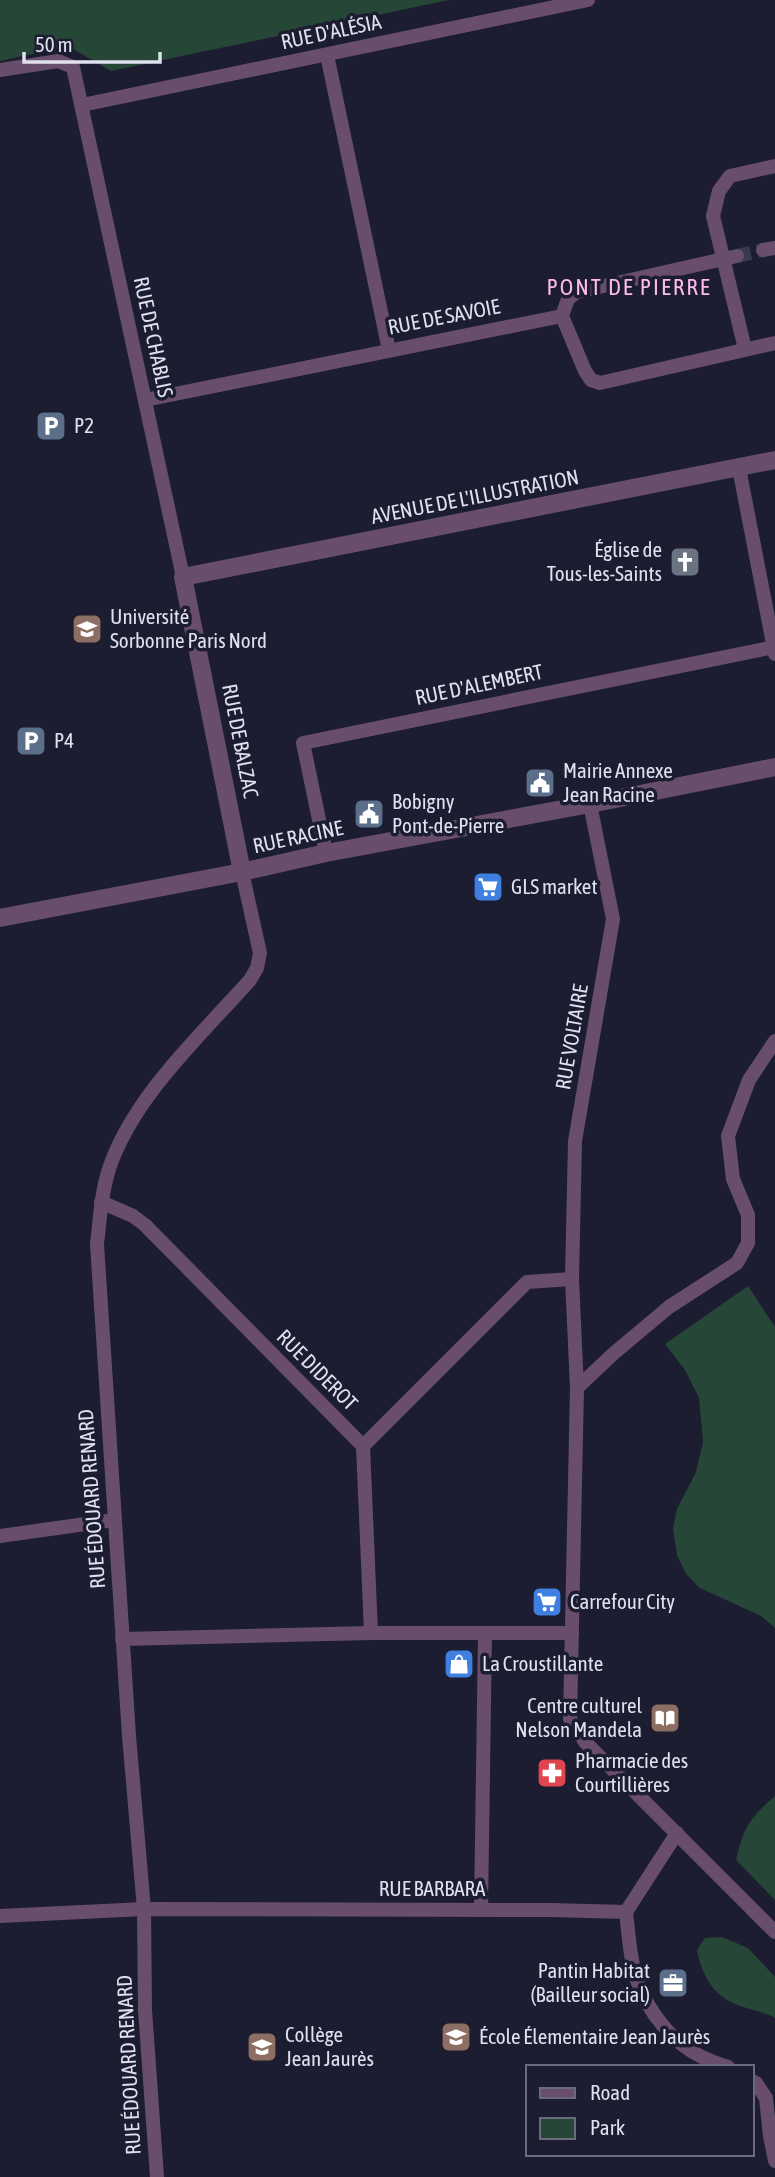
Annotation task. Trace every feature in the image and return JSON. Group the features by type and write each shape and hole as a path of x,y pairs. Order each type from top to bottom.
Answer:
{"street":[{"name":"RUE D'ALÉSIA","path":"82,105 588,0"},
{"path":"327,55 389,349"},
{"name":"RUE DE CHABLIS","path":"0,71 58,61 73,67 183,577"},
{"path":"745,349 730,258 713,216 719,191 730,176 775,166"},
{"path":"730,258 578,292 568,299 562,316 585,372 591,380 600,383 775,343"},
{"name":"RUE DE SAVOIE","path":"145,400 562,316"},
{"name":"AVENUE DE L'ILLUSTRATION","path":"183,577 775,460"},
{"path":"740,468 774,650"},
{"name":"RUE DE BALZAC","path":"183,577 242,872"},
{"name":"RUE D'ALEMBERT","path":"326,853 303,743 774,650"},
{"name":"RUE RACINE","path":"0,918 775,766"},
{"name":"RUE VOLTAIRE","path":"590,804 613,919 575,1141 572,1279 577,1388 570,1719 585,1742 775,1931"},
{"name":"RUE ÉDOUARD RENARD","path":"157,2177 145,2010 144,1909 122,1639 97,1244 101,1202 108,1171 135,1116 157,1084 250,980 257,968 260,953 242,872"},
{"path":"577,1388 668,1307 737,1263 748,1243 748,1215 733,1179 728,1136 749,1080 775,1041"},
{"name":"RUE DIDEROT","path":"101,1202 133,1216 145,1225 363,1446"},
{"path":"372,1633 363,1446 527,1282 572,1279"},
{"path":"0,1536 114,1520"},
{"path":"122,1639 372,1633 572,1633"},
{"path":"481,1910 485,1633"},
{"path":"677,1833 626,1912 631,1956 638,1984 654,2014 673,2037 700,2056 723,2065"},
{"name":"RUE BARBARA","path":"0,1916 144,1909 626,1912"},
{"path":"754,2083 766,2098 775,2161"}],"green space":[{"path":"0,0 449,0 111,71 68,46 0,61"},
{"path":"748,1286 775,1327 775,1628 761,1616 700,1588 686,1574 677,1555 673,1528 677,1509 696,1472 703,1442 699,1398 685,1370 665,1344"},
{"path":"775,1796 775,1900 736,1860 749,1824"},
{"path":"722,1937 748,1948 775,1977 775,2018 725,1999 708,1981 697,1950 705,1938"}],"tunnel":[{"path":"737,256 763,250"}],"place":[{"name":"P2","path":"51,426"},
{"name":"Église de Tous-les-Saints","path":"685,562"},
{"name":"Université Sorbonne Paris Nord","path":"87,629"},
{"name":"P4","path":"31,741"},
{"name":"Mairie Annexe Jean Racine","path":"540,783"},
{"name":"Bobigny Pont-de-Pierre","path":"369,814"},
{"name":"GLS market","path":"488,887"},
{"name":"Carrefour City","path":"547,1602"},
{"name":"La Croustillante","path":"459,1664"},
{"name":"Centre culturel Nelson Mandela","path":"665,1718"},
{"name":"Pharmacie des Courtillières","path":"552,1773"},
{"name":"Pantin Habitat (Bailleur social)","path":"673,1983"},
{"name":"École Élementaire Jean Jaurès","path":"456,2037"},
{"name":"Collège Jean Jaurès","path":"262,2047"}],"district":[{"name":"PONT DE PIERRE","path":"629,287"}]}
